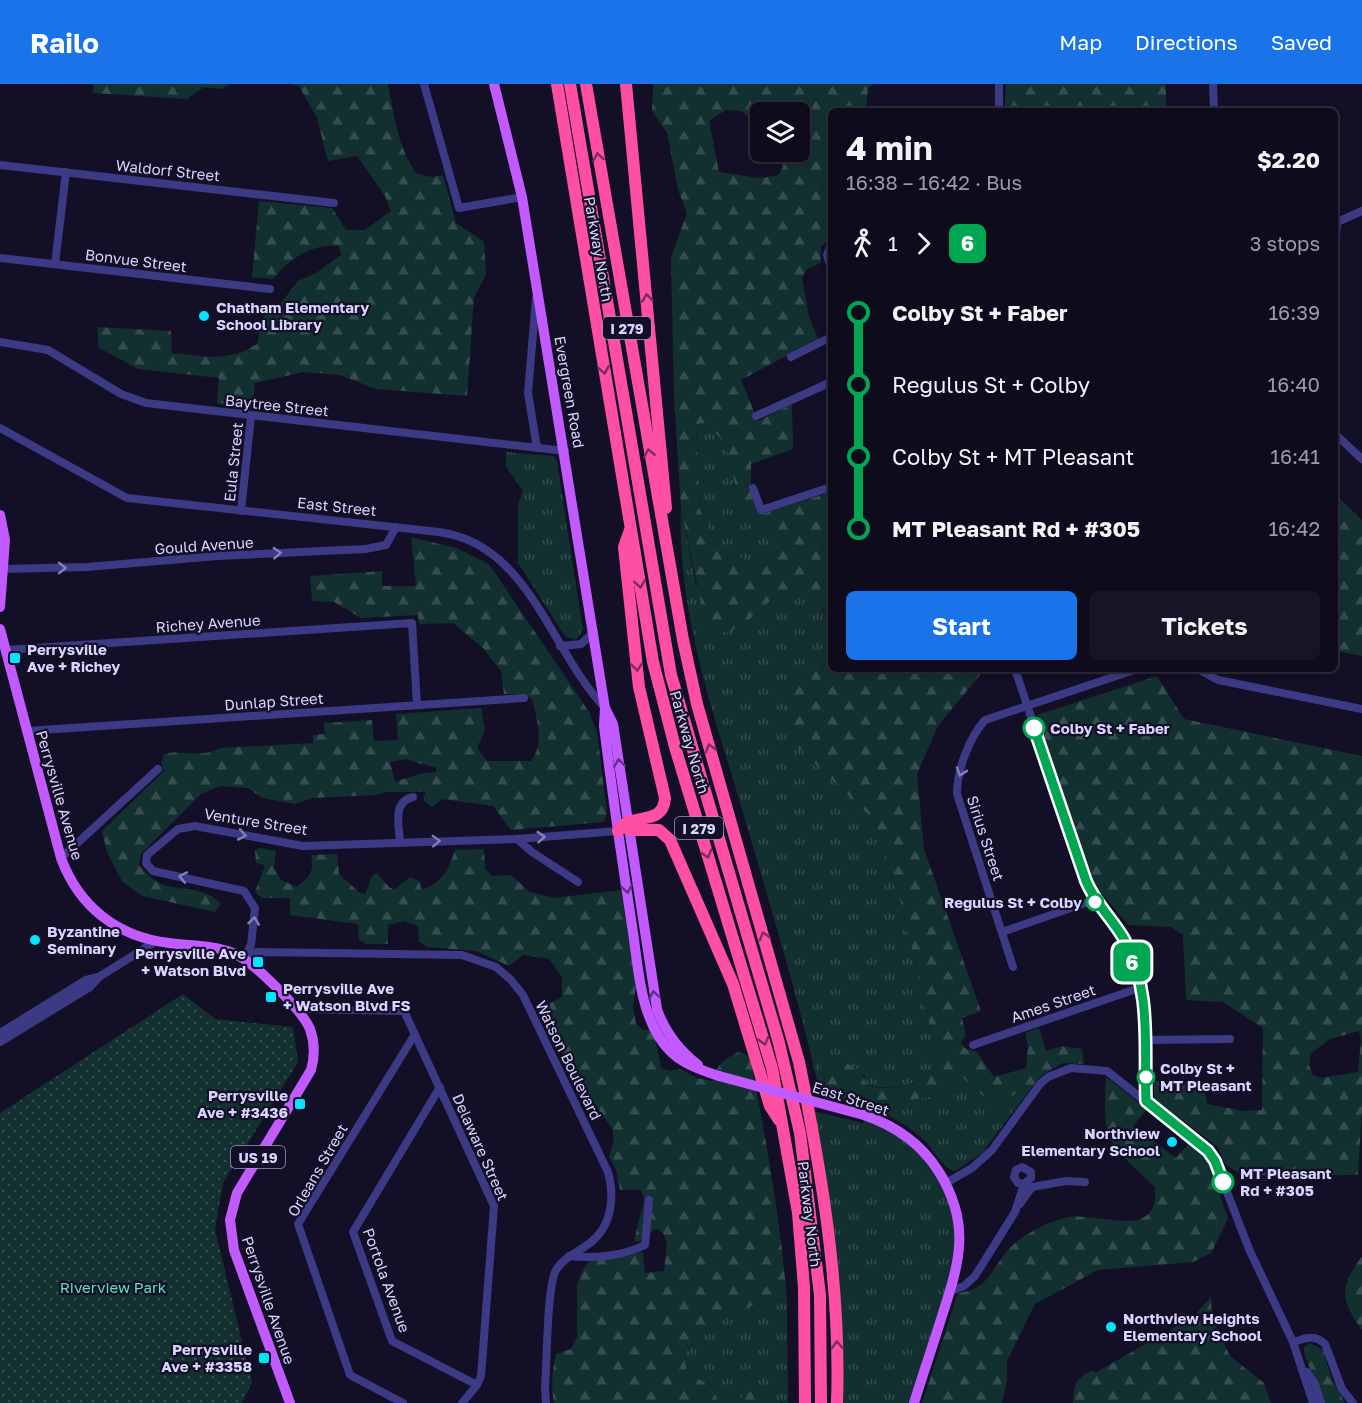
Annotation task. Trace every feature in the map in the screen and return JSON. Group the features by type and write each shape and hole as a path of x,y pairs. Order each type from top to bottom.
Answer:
{"highway":[{"name":"Parkway North","path":"557,84 645,621 662,701 772,1068 799,1223 804,1287 804,1403"},
{"path":"570,84 671,675 779,1043 800,1132 820,1295 821,1403"},
{"name":"Parkway North","path":"586,84 671,572 697,704 799,1062 809,1110 828,1223 835,1295 837,1403"},
{"path":"626,84 671,572"},
{"path":"625,827 655,816 663,808 665,798 639,687 624,547 631,526"},
{"path":"625,827 659,830 670,840 733,984 770,1106 782,1126"}],"main road":[{"name":"Evergreen Road","path":"494,84 522,196 605,708"},
{"path":"0,515 4,528 0,607"},
{"name":"Perrysville Avenue","path":"0,629 61,858 78,892 97,912 126,932 156,941 224,950 243,958 296,1009 311,1032 313,1064 306,1080 240,1187 230,1220 234,1250 290,1403"},
{"name":"East Street","path":"605,708 613,724 625,827 657,1009 663,1026 676,1045 715,1075 883,1121 911,1138 929,1156 946,1183 957,1212 961,1247 951,1291 914,1403"}],"street":[{"path":"424,84 459,208 522,196"},
{"path":"999,84 999,108"},
{"path":"1213,84 1214,108"},
{"name":"Waldorf Street","path":"0,165 334,202"},
{"path":"55,264 66,172"},
{"path":"1338,221 1362,211"},
{"name":"Bonvue Street","path":"0,258 270,289"},
{"path":"537,285 528,393 537,448"},
{"path":"791,357 828,338"},
{"name":"Baytree Street","path":"0,342 48,350 121,394 140,402 565,451"},
{"path":"756,416 828,383"},
{"name":"Eula Street","path":"241,511 251,416"},
{"name":"East Street","path":"0,428 119,496 141,501 396,527 455,535 480,544 495,554 514,573 588,690 605,708"},
{"path":"1338,437 1362,459"},
{"path":"753,488 761,510 828,488"},
{"name":"Gould Avenue","path":"3,569 87,567 218,556 365,549 386,544 396,527"},
{"name":"Richey Avenue","path":"5,650 412,623 417,705"},
{"path":"560,646 581,644 594,632"},
{"path":"1016,672 1094,900 1124,940 1142,987 1147,1041 1146,1101"},
{"path":"1027,706 1119,672"},
{"path":"1214,673 1362,709"},
{"name":"Dunlap Street","path":"26,731 524,698"},
{"name":"Sirius Street","path":"1013,968 957,794 957,784 974,733 985,720 1027,706"},
{"path":"61,858 158,769"},
{"path":"400,842 399,806 402,801 413,797"},
{"name":"Venture Street","path":"243,958 250,946 255,908 244,891 153,871 146,863 147,855 178,829 195,826 303,846 517,839 625,827"},
{"path":"517,839 532,852 578,882"},
{"path":"1002,932 1094,900"},
{"path":"0,1042 90,987 99,977 156,941"},
{"name":"Watson Boulevard","path":"243,958 257,952 452,954 480,959 504,973 527,1003 610,1181 612,1203 604,1226 591,1242 559,1265 552,1285 545,1387 546,1403"},
{"path":"0,1033 86,980 99,977"},
{"name":"Ames Street","path":"973,1045 1142,987"},
{"name":"Delaware Street","path":"296,1009 404,1011 494,1206 481,1376 477,1385 462,1403"},
{"name":"Orleans Street","path":"403,1403 350,1375 298,1224 415,1034"},
{"path":"1147,1041 1230,1039"},
{"path":"946,1183 972,1168 992,1150 1040,1084 1060,1071 1071,1068 1107,1071 1208,1151 1215,1161 1249,1249 1302,1364 1313,1403"},
{"name":"Portola Avenue","path":"440,1087 353,1232 392,1341 477,1385"},
{"path":"951,1291 964,1287 975,1276 1032,1187 1066,1180 1085,1182"},
{"path":"1015,1212 1024,1185"},
{"path":"569,1256 587,1258 633,1251 645,1245 649,1200"},
{"path":"1293,1342 1312,1336 1325,1344 1342,1389 1353,1403"},
{"path":"1302,1364 1315,1384 1321,1403"}],"green space":[{"path":"93,84 231,84 221,89 204,87 187,99 93,93"},
{"path":"291,84 388,84 405,154 417,174 432,177 443,175 456,223 484,242 486,275 474,297 467,396 376,389 340,375 304,372 255,383 252,407 217,403 219,378 138,369 98,347 98,327 171,331 172,353 216,357 246,350 257,344 264,314 281,303 298,281 316,273 341,255 339,246 319,247 294,259 273,279 252,277 259,201 332,208 346,230 365,230 391,211 385,196 357,156 328,161 317,118 299,86"},
{"path":"653,84 874,84 868,88 866,108 828,108 828,239 821,247 821,263 807,269 802,278 809,316 818,339 741,380 758,421 792,404 793,449 751,464 751,488 759,510 765,513 828,493 828,618 811,598 789,592 780,592 749,620 728,633 713,630 704,618 681,508 674,399 671,257 687,213 678,190 667,133 652,111","holes":["707,423 726,445 737,494 753,524 771,539 771,557 764,566 739,557 723,560 700,510 696,424"]},
{"path":"1006,84 1166,84 1166,108 1004,108"},
{"path":"707,423 726,445 737,494 753,524 771,539 771,557 764,566 739,557 723,561 700,510 696,424"},
{"path":"506,452 553,456 557,461 583,630 576,640 565,636 518,563 518,504 523,491 506,467"},
{"path":"1338,497 1362,520 1362,656 1338,652"},
{"path":"681,508 696,585 749,620 780,592 803,592 818,604 828,621 828,656 822,662 794,674 788,738 873,819 900,899 938,1061 933,1074 925,1078 901,1086 876,1087 867,1085 864,1075 820,1069 830,1096 820,1093 791,979 697,652 684,580"},
{"path":"411,537 456,548 489,564 589,712 597,732 607,812 604,822 511,830 493,806 442,799 432,807 424,801 425,792 386,792 376,795 312,798 295,804 262,798 248,788 220,786 201,794 141,854 139,865 157,882 198,891 214,898 221,904 215,912 142,896 122,881 107,852 102,831 164,771 161,763 164,754 206,753 220,748 313,743 313,735 325,734 324,723 372,720 374,741 398,740 396,714 481,708 485,730 477,748 487,761 531,761 539,739 532,699 522,694 504,694 501,671 483,648 453,623 419,624 418,615 361,618 334,602 312,601 310,576 382,571 382,586 416,586","holes":["407,759 436,768 436,772 419,774 395,782 390,762"]},
{"path":"828,656 828,672 979,672 980,675 938,726 917,774 924,849 981,1011 962,1018 966,1035 961,1043 965,1048 977,1052 994,1077 1026,1068 1028,1046 1025,1033 1039,1028 1046,1051 1062,1046 1082,1049 1084,1064 1063,1063 1042,1075 1031,1088 996,1102 983,1096 962,1077 933,1096 870,1108 830,1096 820,1069 824,1059 850,1065 860,1072 867,1085 884,1088 909,1084 933,1074 938,1061 900,899 873,819 788,738 784,712 794,674 824,661"},
{"path":"1157,676 1184,719 1362,756 1362,1109 1358,1175 1244,1176 1225,1164 1218,1147 1154,1099 1154,1081 1204,1082 1207,1104 1244,1111 1262,1110 1263,1028 1223,1002 1186,1000 1183,935 1171,927 1128,925 1094,884 1037,715","holes":["1359,1031 1361,1040 1358,1072 1321,1078 1313,1075 1309,1065 1311,1053 1330,1039"]},
{"path":"261,848 276,851 274,867 281,880 297,887 306,880 310,873 311,855 337,854 339,874 360,893 365,894 372,876 377,873 390,888 395,889 410,877 419,881 422,890 440,879 450,864 455,850 484,849 485,868 492,876 511,875 530,892 553,898 621,890 636,986 633,1006 636,1024 643,1030 650,1030 655,1038 661,1068 669,1071 680,1069 697,1078 712,1081 722,1063 740,1051 750,1058 756,1088 776,1208 787,1299 756,1305 728,1314 705,1330 684,1356 687,1372 712,1387 719,1403 554,1403 552,1379 556,1354 571,1349 577,1337 577,1286 583,1269 590,1261 643,1252 645,1273 664,1271 667,1244 663,1233 656,1229 639,1242 634,1241 644,1200 641,1190 620,1190 616,1170 609,1157 614,1139 612,1128 574,1077 540,1009 562,997 562,977 549,959 523,955 509,966 476,951 427,947 419,941 418,926 404,921 388,925 388,944 367,944 359,940 358,924 290,915 290,898 262,898 255,892 265,865 256,863 255,850"},
{"name":"Riverview Park","path":"183,994 215,1019 293,1027 298,1062 223,1183 215,1230 252,1382 242,1403 0,1403 0,1113"},
{"path":"962,1077 983,1096 996,1102 1031,1088 982,1153 955,1171 943,1163 926,1142 907,1126 870,1108 933,1096"},
{"path":"1106,1077 1147,1109 1133,1126 1176,1158 1189,1143 1207,1158 1228,1219 1211,1253 1193,1262 1098,1270 1035,1304 1007,1361 1007,1381 1002,1403 922,1403 958,1293 976,1288 983,1283 1013,1245 1049,1223 1064,1218 1077,1216 1123,1221 1137,1220 1147,1215 1154,1205 1155,1187 1111,1141 1105,1117"},
{"path":"809,1110 863,1123 864,1115 911,1138 949,1189 961,1247 914,1403 837,1403 838,1372"},
{"path":"1362,1256 1362,1330 1349,1310 1345,1293 1349,1276"},
{"path":"1211,1297 1212,1319 1230,1356 1264,1383 1271,1403 1073,1403 1075,1386 1079,1379 1093,1370 1095,1373 1193,1317"},
{"path":"787,1299 788,1403 751,1390 736,1403 719,1403 712,1387 687,1372 684,1356 705,1330 728,1314 756,1305"},
{"path":"1310,1343 1323,1350 1331,1377 1345,1403 1323,1403 1304,1353 1304,1347"},
{"path":"750,1390 765,1393 781,1403 736,1403"}],"bus line":[{"name":"6","path":"1034,728 1086,881 1094,900 1124,940 1142,987 1147,1041 1146,1101 1208,1151 1215,1161 1223,1182"}],"place":[{"name":"Chatham Elementary School Library","path":"204,316"},
{"name":"Perrysville Ave + Richey","path":"15,658"},
{"name":"Colby St + Faber","path":"1034,728"},
{"name":"Regulus St + Colby","path":"1095,902"},
{"name":"Byzantine Seminary","path":"35,940"},
{"name":"Perrysville Ave + Watson Blvd","path":"258,962"},
{"name":"Perrysville Ave + Watson Blvd FS","path":"271,997"},
{"name":"Colby St + MT Pleasant","path":"1146,1077"},
{"name":"Perrysville Ave + #3436","path":"300,1104"},
{"name":"Northview Elementary School","path":"1172,1142"},
{"name":"MT Pleasant Rd + #305","path":"1223,1182"},
{"name":"Northview Heights Elementary School","path":"1111,1327"},
{"name":"Perrysville Ave + #3358","path":"264,1358"}]}
